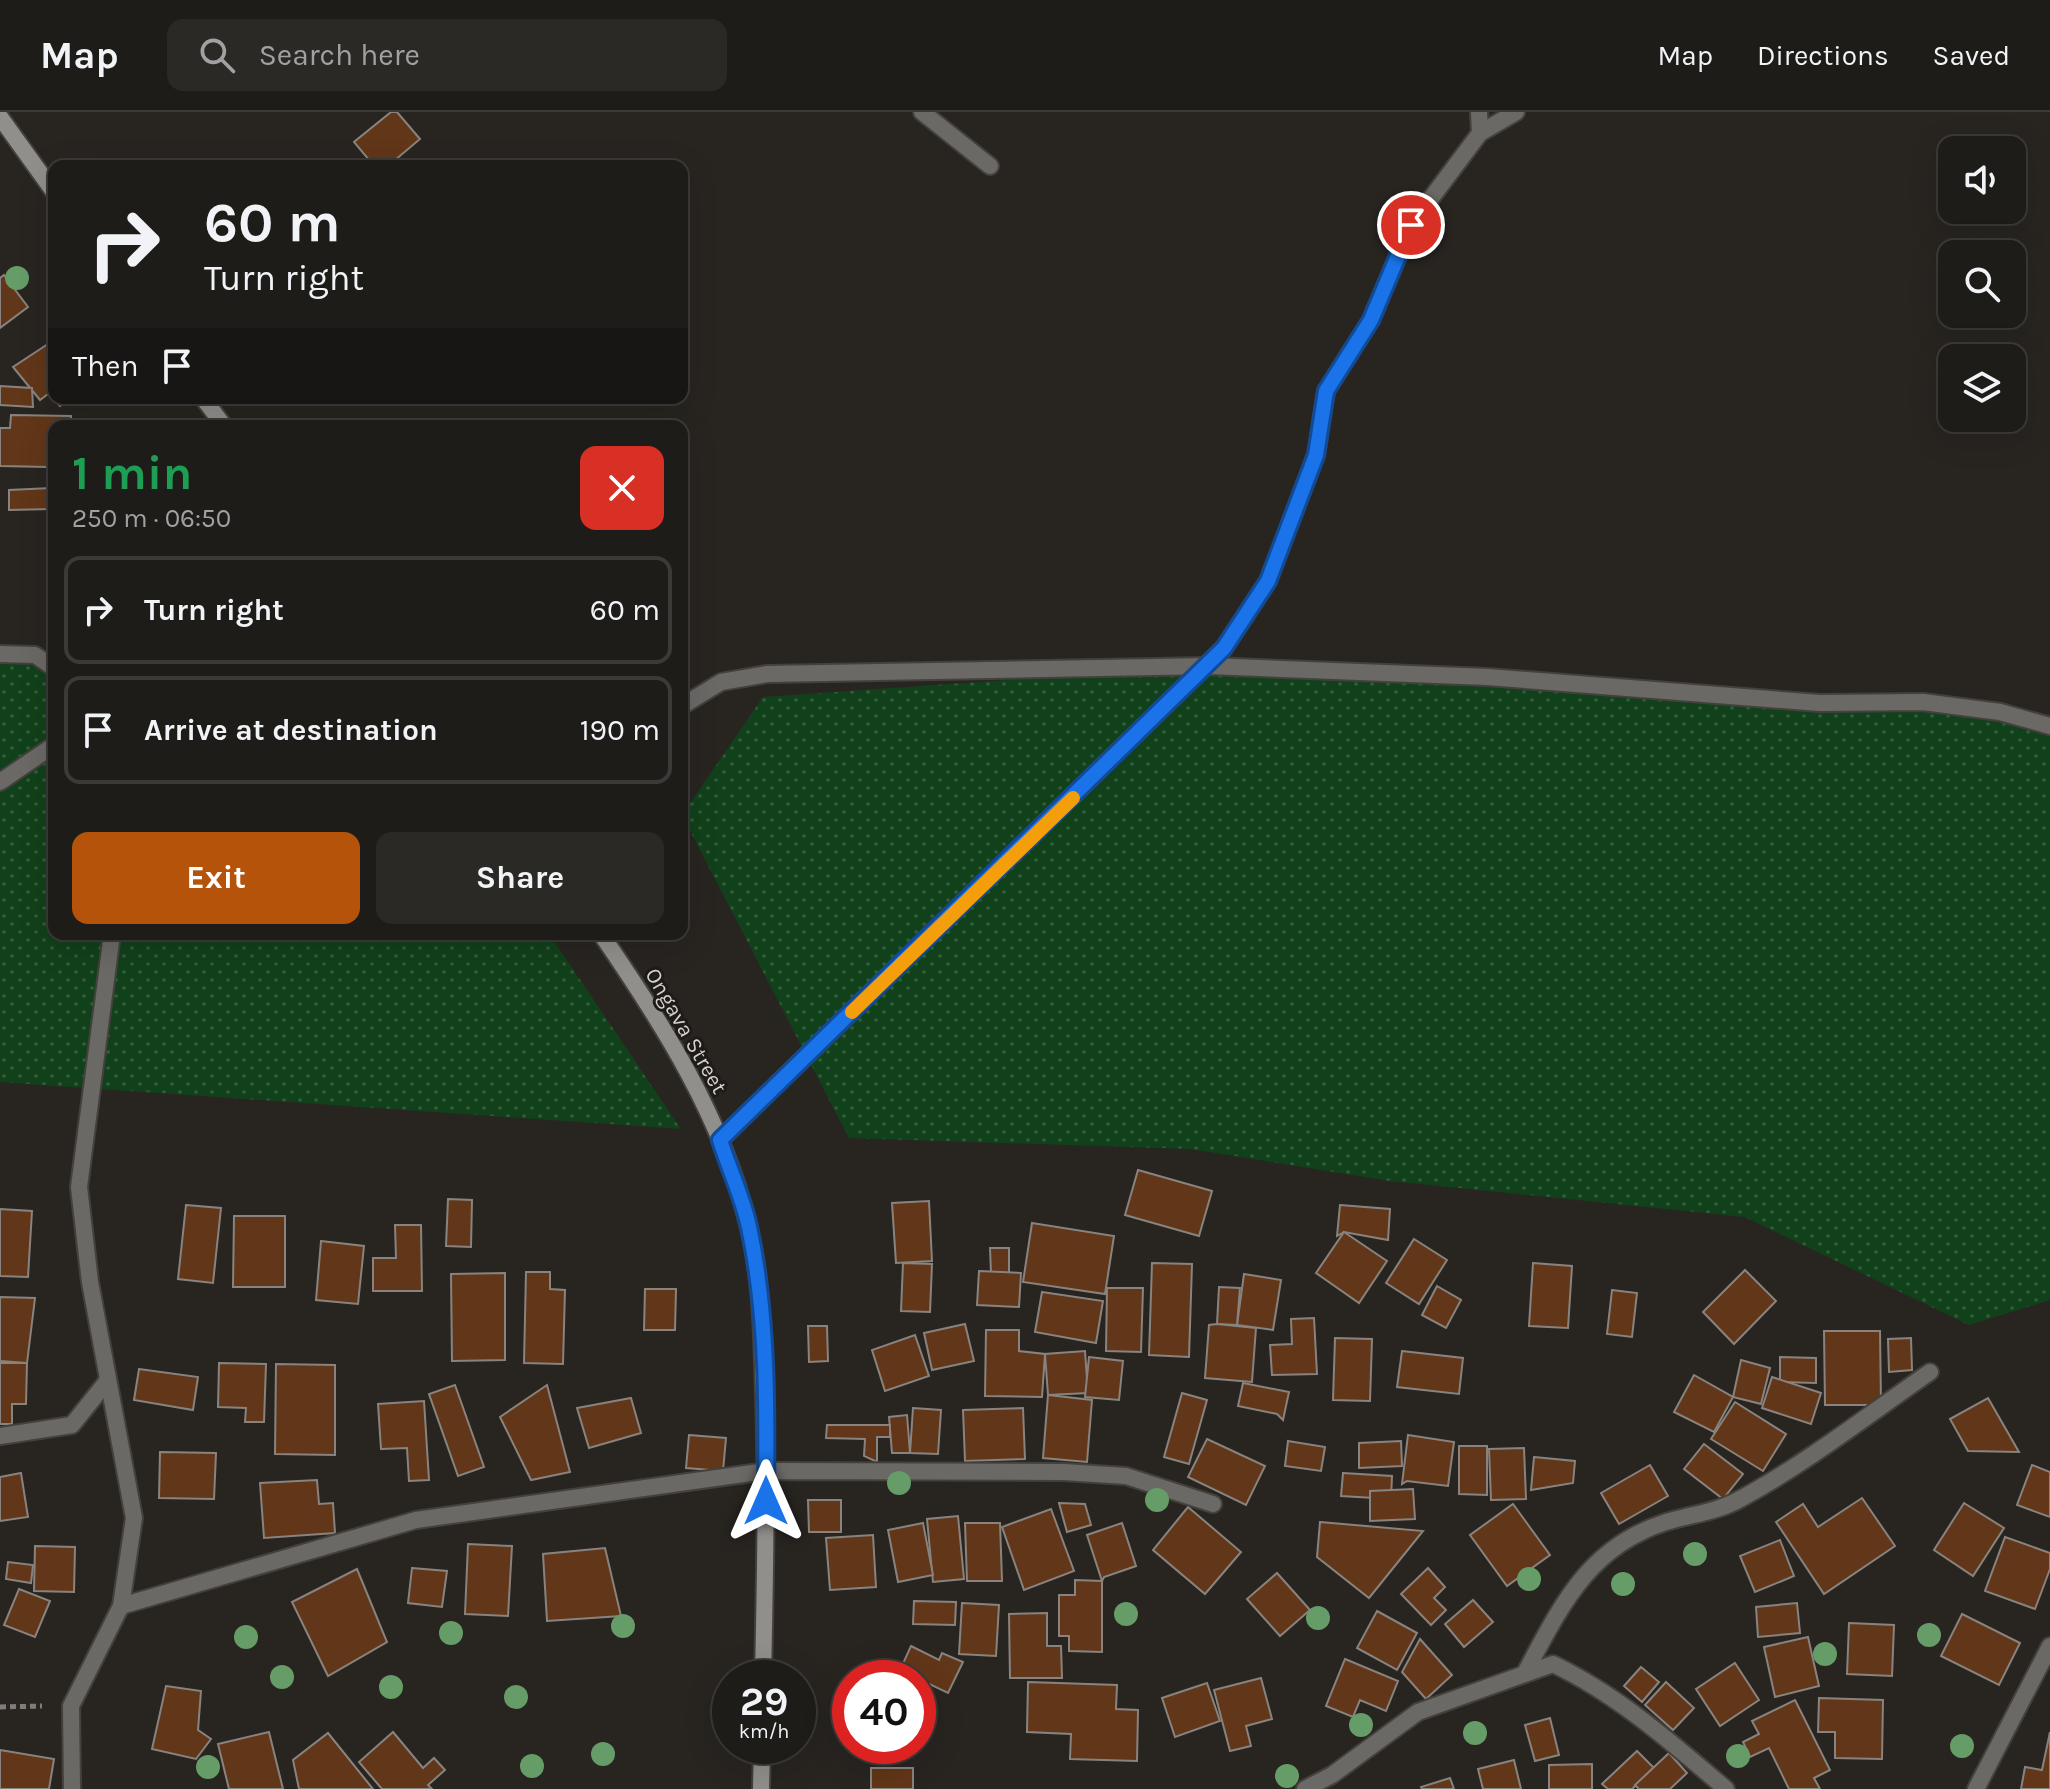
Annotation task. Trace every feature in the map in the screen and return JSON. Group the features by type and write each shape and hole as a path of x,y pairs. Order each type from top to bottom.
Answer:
{"street":[{"path":"922,112 990,166"},
{"path":"1479,112 1480,133"},
{"path":"720,1140 1209,666 1268,581 1316,455 1326,391 1371,320 1411,225 1480,133 1516,112"},
{"path":"0,117 48,184"},
{"path":"0,654 35,655 48,664"},
{"path":"688,702 721,682 767,674 1209,666 1487,677 1820,703 1923,702 2000,712 2050,726"},
{"path":"0,782 48,749"},
{"path":"72,1789 71,1706 121,1606 134,1518 90,1282 79,1187 111,940"},
{"name":"Ongava Street","path":"605,940 692,1077 720,1140 748,1223 756,1263 766,1471 763,1660"},
{"path":"1525,1673 1571,1589 1618,1543 1665,1523 1725,1508 1773,1481 1930,1372"},
{"path":"0,1436 72,1425 108,1380"},
{"path":"121,1606 416,1520 766,1471 1126,1476 1213,1504"},
{"path":"1976,1789 2050,1646"},
{"path":"1305,1789 1332,1775 1418,1712 1553,1664 1585,1679 1659,1732 1726,1789"},
{"path":"761,1789 762,1764"}],"path":[{"path":"0,1707 71,1706"}],"green space":[{"path":"0,654 48,666 48,940 553,940 681,1129 0,1082"},
{"path":"1209,666 1923,702 2050,726 2050,1300 1969,1325 1745,1217 1390,1181 1191,1149 849,1138 688,827 688,806 763,697"}],"building":[{"path":"391,112 397,112 420,139 395,160 369,160 354,142"},
{"path":"4,275 28,307 0,328 0,278"},
{"path":"48,344 48,394 40,400 13,367"},
{"path":"0,386 32,388 33,407 0,405"},
{"path":"11,415 71,416 71,420 48,420 48,467 0,466 0,428 10,428"},
{"path":"48,488 48,509 9,510 9,490"},
{"path":"1138,1170 1212,1191 1199,1236 1125,1215"},
{"path":"448,1199 472,1200 471,1247 446,1246"},
{"path":"929,1201 932,1261 896,1263 892,1203"},
{"path":"186,1205 221,1208 213,1283 178,1279"},
{"path":"1340,1205 1390,1209 1388,1240 1344,1232 1337,1236"},
{"path":"0,1209 32,1211 28,1277 0,1276"},
{"path":"234,1216 285,1216 285,1287 233,1287"},
{"path":"1032,1223 1114,1236 1105,1294 1023,1282"},
{"path":"395,1225 421,1225 422,1291 373,1291 373,1258 396,1258"},
{"path":"1344,1232 1387,1261 1359,1303 1316,1273"},
{"path":"1414,1239 1447,1260 1419,1304 1386,1283"},
{"path":"321,1241 364,1246 358,1304 316,1300"},
{"path":"990,1248 1009,1248 1009,1273 991,1273"},
{"path":"903,1263 932,1264 930,1312 901,1311"},
{"path":"1152,1263 1192,1264 1189,1357 1149,1355"},
{"path":"1533,1263 1572,1266 1568,1328 1529,1326"},
{"path":"1745,1270 1776,1301 1734,1344 1703,1312"},
{"path":"979,1271 1021,1273 1019,1307 977,1305"},
{"path":"526,1272 550,1272 550,1289 565,1290 563,1364 524,1363"},
{"path":"505,1273 505,1360 452,1361 451,1274"},
{"path":"1244,1274 1281,1280 1273,1330 1237,1325"},
{"path":"1437,1286 1461,1300 1446,1328 1422,1315"},
{"path":"1219,1287 1240,1288 1237,1325 1217,1324"},
{"path":"1107,1288 1143,1288 1141,1352 1106,1351"},
{"path":"645,1289 676,1289 675,1330 644,1330"},
{"path":"1612,1290 1637,1293 1632,1337 1607,1334"},
{"path":"1042,1292 1103,1301 1096,1343 1035,1332"},
{"path":"0,1297 35,1298 27,1363 0,1361"},
{"path":"1314,1318 1317,1374 1272,1375 1270,1345 1292,1344 1291,1319"},
{"path":"965,1324 974,1361 932,1370 924,1333"},
{"path":"1209,1325 1256,1328 1252,1382 1205,1378"},
{"path":"808,1326 827,1326 828,1361 809,1362"},
{"path":"986,1330 1019,1330 1019,1351 1045,1354 1042,1397 985,1396"},
{"path":"1824,1331 1880,1331 1881,1405 1825,1405"},
{"path":"915,1335 929,1376 885,1391 872,1350"},
{"path":"1335,1338 1372,1339 1370,1401 1333,1400"},
{"path":"1911,1338 1912,1370 1889,1372 1888,1339"},
{"path":"1085,1351 1088,1393 1048,1395 1045,1354"},
{"path":"1402,1351 1463,1358 1459,1394 1397,1387"},
{"path":"1089,1357 1123,1361 1119,1400 1085,1397"},
{"path":"1780,1357 1816,1358 1816,1383 1780,1382"},
{"path":"1741,1360 1770,1368 1761,1404 1733,1397"},
{"path":"0,1363 27,1363 26,1404 12,1404 12,1424 0,1424"},
{"path":"219,1363 266,1364 264,1422 245,1422 246,1408 218,1407"},
{"path":"276,1364 335,1365 335,1455 275,1454"},
{"path":"139,1369 198,1377 193,1410 134,1400"},
{"path":"1694,1375 1733,1397 1714,1432 1674,1412"},
{"path":"1772,1377 1821,1393 1811,1424 1762,1408"},
{"path":"1243,1383 1289,1392 1283,1420 1277,1414 1238,1406"},
{"path":"455,1385 484,1467 458,1476 429,1394"},
{"path":"547,1385 570,1472 531,1480 500,1417"},
{"path":"1182,1393 1207,1400 1189,1464 1164,1457"},
{"path":"1048,1395 1092,1400 1087,1462 1043,1458"},
{"path":"631,1398 641,1433 589,1448 577,1408"},
{"path":"1988,1398 2019,1452 1968,1451 1950,1419"},
{"path":"424,1401 429,1480 409,1481 407,1448 381,1449 378,1404"},
{"path":"1735,1402 1786,1434 1763,1471 1711,1439"},
{"path":"913,1408 941,1410 938,1454 910,1453"},
{"path":"1023,1408 1025,1459 965,1461 963,1410"},
{"path":"907,1415 910,1453 892,1453 889,1417"},
{"path":"827,1425 890,1425 890,1437 877,1437 877,1462 864,1456 865,1439 826,1438"},
{"path":"689,1435 726,1438 723,1471 686,1468"},
{"path":"1408,1435 1454,1442 1448,1486 1407,1481 1402,1484"},
{"path":"1207,1439 1265,1466 1246,1505 1188,1477"},
{"path":"1288,1441 1325,1447 1321,1471 1285,1466"},
{"path":"1401,1441 1402,1466 1359,1468 1359,1443"},
{"path":"1704,1444 1743,1474 1723,1499 1684,1469"},
{"path":"1459,1446 1487,1446 1487,1495 1459,1494"},
{"path":"1524,1448 1526,1499 1491,1500 1489,1449"},
{"path":"160,1452 216,1453 214,1499 159,1498"},
{"path":"1534,1457 1575,1461 1573,1483 1531,1490"},
{"path":"1650,1465 1668,1496 1619,1524 1601,1493"},
{"path":"2032,1465 2050,1472 2050,1517 2017,1505"},
{"path":"21,1473 28,1517 0,1521 0,1477"},
{"path":"1343,1473 1392,1476 1391,1499 1341,1496"},
{"path":"317,1480 319,1504 333,1503 335,1533 264,1538 260,1483"},
{"path":"1413,1489 1415,1519 1370,1521 1370,1491"},
{"path":"1862,1498 1895,1546 1824,1594 1776,1522 1803,1504 1818,1527"},
{"path":"808,1500 841,1500 841,1532 809,1532"},
{"path":"1059,1503 1085,1504 1091,1525 1067,1532"},
{"path":"1964,1503 2004,1528 1973,1576 1934,1550"},
{"path":"1513,1504 1550,1555 1507,1586 1470,1535"},
{"path":"1188,1507 1241,1552 1205,1594 1153,1550"},
{"path":"1051,1509 1074,1571 1024,1590 1002,1527"},
{"path":"958,1516 964,1579 933,1582 927,1519"},
{"path":"1320,1522 1423,1531 1369,1598 1317,1557"},
{"path":"923,1523 933,1575 898,1582 888,1530"},
{"path":"965,1523 1000,1523 1002,1581 967,1581"},
{"path":"1122,1523 1136,1566 1104,1577 1102,1581 1087,1535"},
{"path":"873,1535 876,1587 830,1590 826,1538"},
{"path":"2005,1537 2050,1553 2050,1569 2035,1609 1985,1591"},
{"path":"1780,1540 1794,1576 1755,1592 1740,1556"},
{"path":"468,1544 512,1546 508,1616 465,1614"},
{"path":"35,1546 75,1547 74,1592 34,1591"},
{"path":"605,1548 621,1616 547,1621 543,1554"},
{"path":"8,1562 33,1565 31,1583 6,1579"},
{"path":"412,1568 447,1571 442,1607 408,1603"},
{"path":"1428,1568 1445,1587 1434,1598 1446,1610 1431,1625 1401,1594"},
{"path":"357,1569 387,1642 328,1676 292,1602"},
{"path":"1277,1573 1310,1610 1280,1636 1247,1599"},
{"path":"1075,1580 1102,1581 1102,1652 1069,1651 1069,1636 1059,1636 1059,1595 1075,1595"},
{"path":"19,1589 50,1601 35,1637 4,1625"},
{"path":"1473,1600 1493,1622 1464,1647 1445,1624"},
{"path":"914,1601 956,1602 955,1625 913,1624"},
{"path":"962,1603 999,1605 996,1656 959,1654"},
{"path":"1797,1603 1800,1633 1758,1637 1756,1607"},
{"path":"1377,1611 1417,1633 1397,1670 1357,1648"},
{"path":"1047,1613 1047,1646 1061,1646 1062,1678 1010,1678 1009,1614"},
{"path":"1962,1614 2020,1643 1999,1685 1941,1656"},
{"path":"1849,1623 1894,1625 1892,1676 1847,1674"},
{"path":"1808,1637 1819,1686 1775,1697 1764,1647"},
{"path":"1420,1639 1452,1675 1426,1699 1402,1672"},
{"path":"911,1646 939,1660 942,1653 963,1662 948,1693 936,1687 936,1660 905,1660"},
{"path":"1345,1659 1398,1681 1386,1711 1360,1700 1353,1717 1326,1706"},
{"path":"1735,1663 1759,1700 1720,1726 1696,1689"},
{"path":"1641,1667 1659,1682 1642,1702 1624,1686"},
{"path":"1261,1678 1272,1719 1246,1726 1251,1746 1230,1751 1214,1690"},
{"path":"1028,1682 1117,1685 1116,1709 1138,1710 1137,1761 1070,1759 1071,1734 1027,1732"},
{"path":"1666,1682 1694,1708 1673,1730 1645,1705"},
{"path":"1207,1683 1220,1721 1175,1737 1162,1698"},
{"path":"166,1686 201,1691 198,1730 211,1739 196,1759 152,1749"},
{"path":"1819,1698 1883,1700 1882,1759 1835,1758 1835,1732 1818,1732"},
{"path":"1795,1700 1830,1770 1814,1778 1820,1789 1789,1789 1769,1748 1750,1757 1743,1742 1759,1734 1752,1721"},
{"path":"1550,1718 1559,1755 1535,1761 1525,1725"},
{"path":"269,1732 283,1789 229,1789 218,1744"},
{"path":"393,1732 423,1768 434,1758 445,1770 428,1785 432,1789 382,1789 359,1762"},
{"path":"2050,1732 2050,1789 2021,1789 2025,1767 2042,1770"},
{"path":"328,1733 373,1789 299,1789 293,1760"},
{"path":"0,1750 54,1759 49,1789 0,1789"},
{"path":"1637,1751 1654,1768 1632,1789 1608,1789 1602,1784"},
{"path":"1669,1753 1687,1773 1670,1789 1639,1789 1635,1785"},
{"path":"1514,1760 1521,1789 1483,1789 1478,1769"},
{"path":"1592,1764 1592,1789 1549,1789 1549,1765"},
{"path":"871,1768 913,1768 913,1789 871,1789"},
{"path":"1450,1778 1454,1789 1421,1787"}],"slow traffic":[{"path":"852,1012 1073,798"}],"route":[{"path":"766,1501 763,1363 756,1263 748,1223 720,1140 1209,666 1224,648 1268,581 1316,455 1326,391 1371,320 1411,225"}]}
